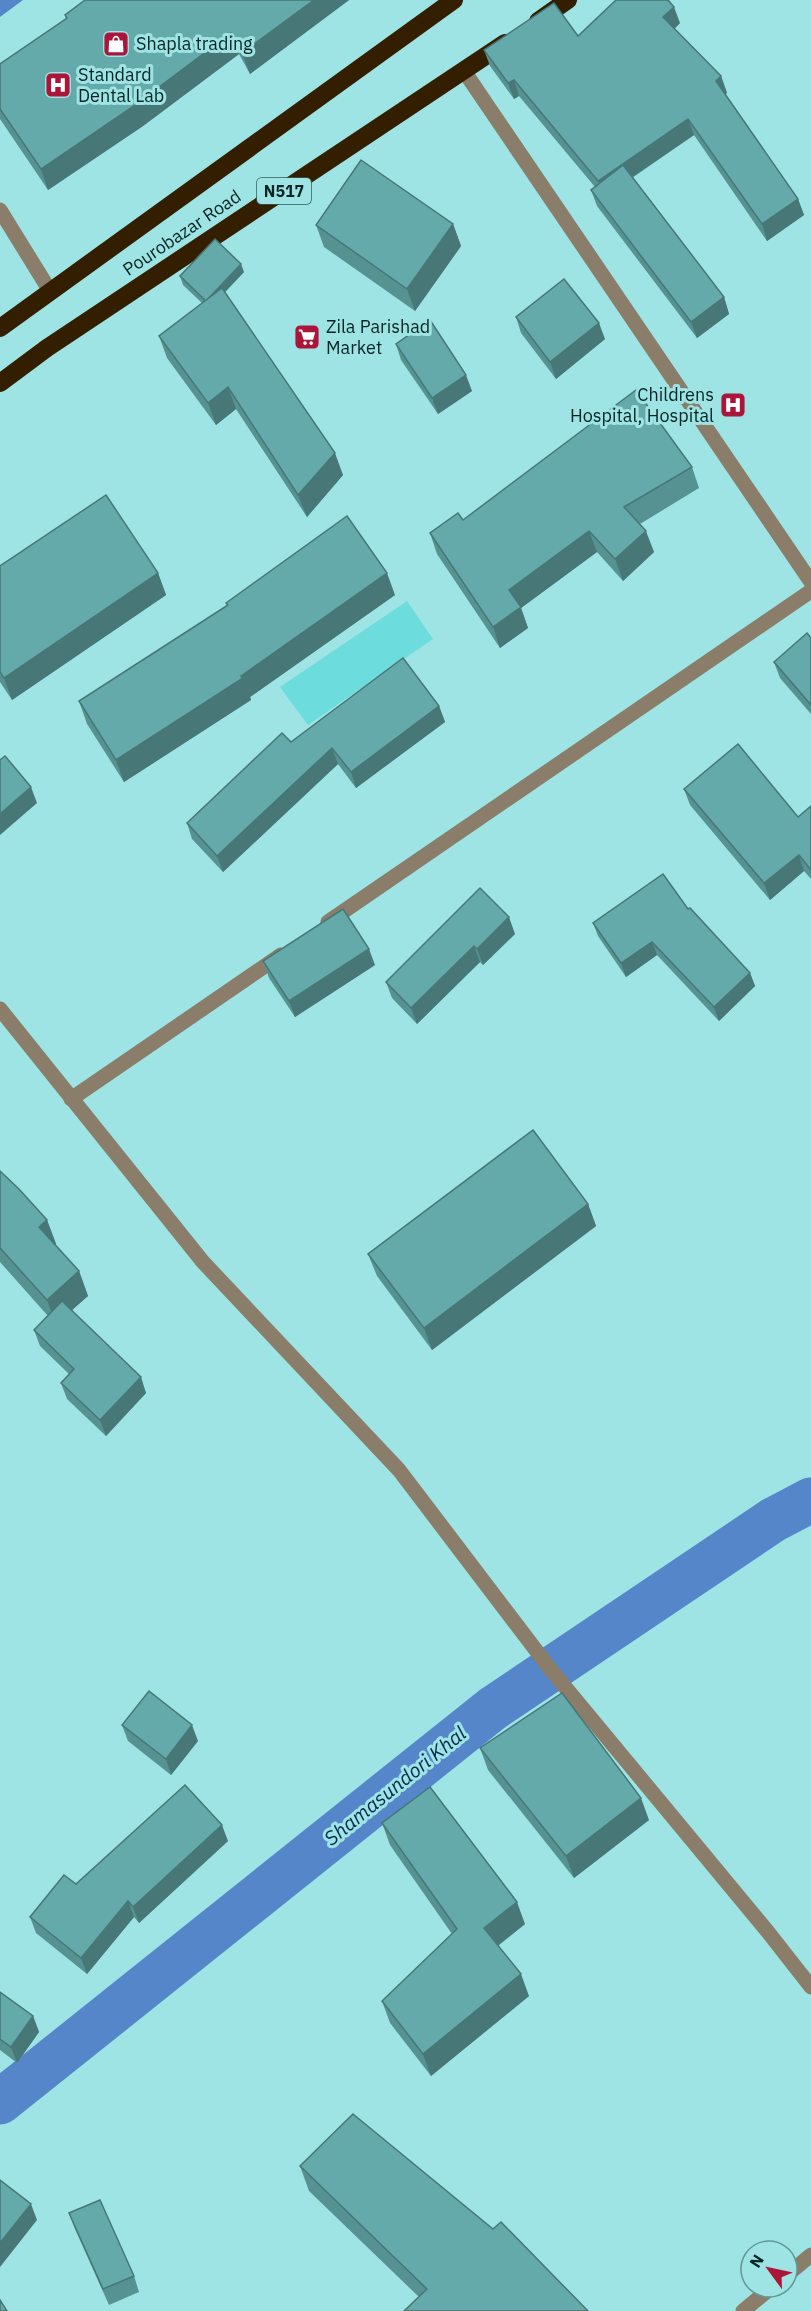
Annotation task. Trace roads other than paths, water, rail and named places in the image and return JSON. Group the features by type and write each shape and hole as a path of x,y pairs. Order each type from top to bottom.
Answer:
{"highway":[{"name":"Pourobazar Road","path":"0,328 454,0"},
{"name":"Pourobazar Road","path":"0,384 47,348 568,0"}],"street":[{"path":"464,70 811,582"},
{"path":"0,210 50,291"},
{"path":"317,930 811,591"},
{"path":"70,1099 298,943"},
{"path":"0,1009 203,1262 399,1470 551,1670 761,1923 811,1987"},
{"path":"799,2265 811,2255"},
{"path":"743,2311 758,2299"}],"waterway":[{"name":"Shamasundori Khal","path":"0,2102 492,1709 773,1520 811,1500"}],"place":[{"name":"Shapla trading","path":"116,44"},
{"name":"Standard Dental Lab","path":"58,85"},
{"name":"Zila Parishad Market","path":"307,337"},
{"name":"Childrens Hospital, Hospital","path":"733,405"}]}
